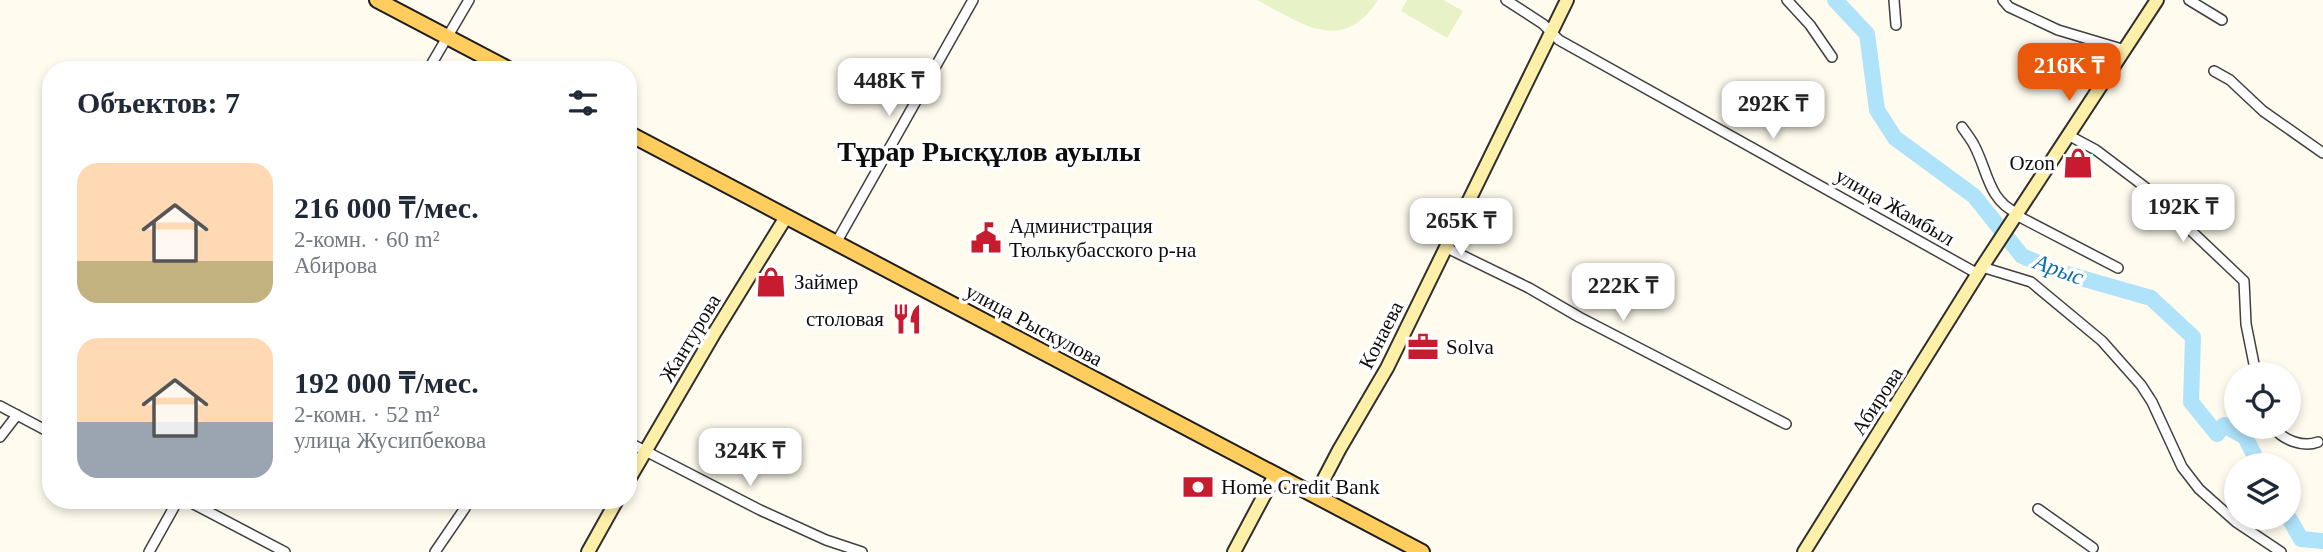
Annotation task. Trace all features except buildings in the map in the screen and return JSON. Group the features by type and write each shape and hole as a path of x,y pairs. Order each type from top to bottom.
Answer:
{"main road":[{"path":"377,0 492,61"},
{"name":"улица Рыскулова","path":"637,138 1422,552"}],"street":[{"path":"433,61 469,0"},
{"name":"улица Жамбыл","path":"1506,0 1543,24 1559,40 1655,95 1981,269 2031,282 2102,341 2141,385 2152,402 2182,467 2199,489 2227,515 2281,552"},
{"name":"Конаева","path":"1315,496 1387,368 1567,0"},
{"path":"1787,0 1810,25 1832,57"},
{"path":"1895,0 1896,24"},
{"path":"2003,0 2009,7 2058,30 2124,50"},
{"path":"2014,217 2157,0"},
{"path":"2189,0 2222,19"},
{"path":"836,243 970,4"},
{"path":"2214,71 2230,80 2263,111 2323,153"},
{"path":"1962,127 1974,145 1988,185 2014,217 2118,268"},
{"path":"2068,135 2123,169 2244,281 2246,324 2254,362"},
{"name":"Жантурова","path":"637,465 786,217"},
{"name":"Абирова","path":"1804,552 2014,217"},
{"path":"1447,248 1529,288 1579,317 1786,424"},
{"path":"0,406 42,428"},
{"path":"0,437 17,415"},
{"path":"2288,439 2304,445 2321,444 2323,430"},
{"path":"637,447 760,510 826,540 862,552"},
{"path":"1234,552 1275,475"},
{"path":"149,552 173,509"},
{"path":"203,509 285,552"},
{"path":"435,552 464,509"},
{"path":"588,552 612,509"},
{"path":"2038,509 2093,551"}],"green space":[{"path":"1257,0 1378,0 1364,17 1350,27 1335,31 1305,25"},
{"path":"1407,0 1443,0 1463,11 1447,38 1401,11"}],"waterway":[{"name":"Арыс","path":"1835,0 1867,34 1877,110 1895,138 1974,196 2022,256 2060,272 2151,298 2193,337 2191,402 2217,434 2224,425 2245,437 2253,453"},
{"name":"Арыс","path":"2296,530 2301,539 2323,541"}],"place":[{"name":"Ozon","path":"2078,163"},
{"name":"Администрация Тюлькубасского р-на","path":"986,238"},
{"name":"Займер","path":"771,282"},
{"name":"столовая","path":"907,319"},
{"name":"Solva","path":"1423,347"},
{"name":"Home Credit Bank","path":"1198,487"}],"district":[{"name":"Тұрар Рысқұлов ауылы","path":"989,151"}]}
